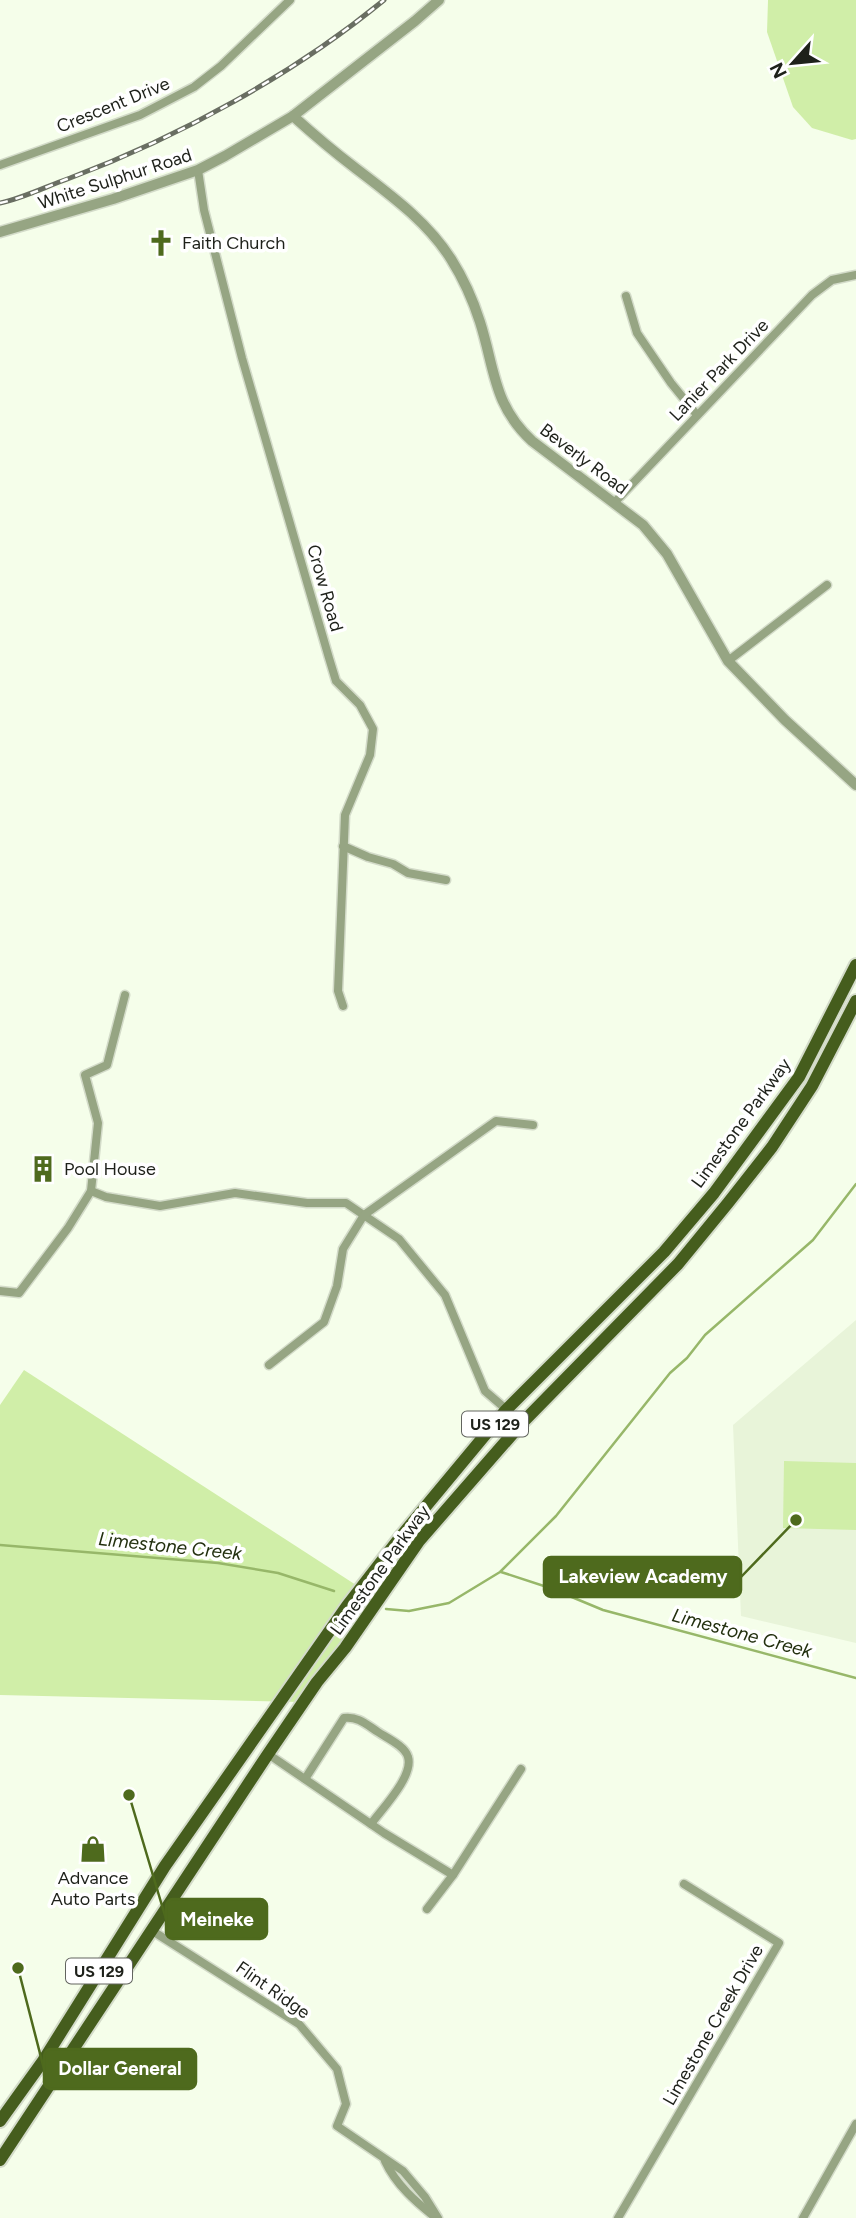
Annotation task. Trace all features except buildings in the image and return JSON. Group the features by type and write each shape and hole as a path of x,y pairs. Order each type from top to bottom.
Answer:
{"main road":[{"name":"Limestone Parkway","path":"4,2115 43,2061 165,1866 347,1606 505,1411 663,1252 714,1193 799,1077 856,965"},
{"name":"Limestone Parkway","path":"0,2160 268,1754 419,1541 522,1423 678,1264 728,1203 772,1147 812,1086 856,1002"},
{"path":"251,1742 268,1754"},
{"path":"4,2115 25,2122"}],"street":[{"name":"Crescent Drive","path":"0,165 140,115 194,87 222,66 290,0"},
{"name":"White Sulphur Road","path":"0,232 113,199 198,170 293,116 439,0"},
{"name":"Beverly Road","path":"293,116 394,198 436,237 470,297 480,321 494,378 509,415 517,427 643,525 667,554 728,662 785,720 856,785"},
{"name":"Crow Road","path":"198,170 204,210 242,358 329,659 336,681 360,705 373,729 370,755 345,815 338,991 343,1006"},
{"name":"Lanier Park Drive","path":"615,502 812,295 832,280 856,275"},
{"path":"626,296 637,333 697,415"},
{"path":"728,662 827,585"},
{"path":"343,846 368,858 393,864 408,873 446,880"},
{"path":"0,1291 19,1293 68,1228 91,1191 98,1123 85,1075 107,1065 125,995"},
{"path":"269,1365 324,1322 337,1286 343,1249 364,1215 496,1121 533,1125"},
{"path":"91,1191 106,1197 160,1206 235,1194 307,1203 346,1203 399,1239 445,1295 485,1391 522,1423"},
{"path":"305,1779 344,1718 358,1718 408,1756 409,1767 405,1779 371,1824"},
{"path":"268,1754 371,1824 453,1875"},
{"path":"427,1909 453,1875 521,1769"},
{"name":"Limestone Creek Drive","path":"618,2218 779,1943 684,1884"},
{"name":"Flint Ridge","path":"151,1930 299,2024 337,2069 346,2104 337,2126 403,2171 425,2197 437,2218"},
{"path":"803,2218 856,2124"},
{"name":"Flint Ridge","path":"385,2161 403,2188 437,2218"},
{"path":"403,2188 411,2180"}],"shaded area":[{"path":"856,1320 856,1643 741,1616 733,1425"}],"green space":[{"path":"768,0 856,0 856,139 812,128 793,107 767,32"},
{"path":"24,1370 373,1596 301,1702 0,1695 0,1405"},
{"path":"784,1461 856,1463 856,1530 783,1528"}],"waterway":[{"path":"386,1609 409,1611 449,1603 500,1572 556,1516 670,1373 687,1358 705,1335 813,1240 856,1184"},
{"name":"Limestone Creek","path":"0,1545 218,1563 278,1573 334,1591"},
{"name":"Limestone Creek","path":"501,1572 550,1588 603,1610 856,1678"}],"railway":[{"path":"0,203 111,162 194,123 274,78 384,0"}],"place":[{"name":"Faith Church","path":"161,243"},
{"name":"Pool House","path":"43,1169"},
{"name":"Lakeview Academy","path":"796,1520"},
{"name":"Meineke","path":"129,1795"},
{"name":"Advance Auto Parts","path":"93,1849"},
{"name":"Dollar General","path":"18,1968"}]}
